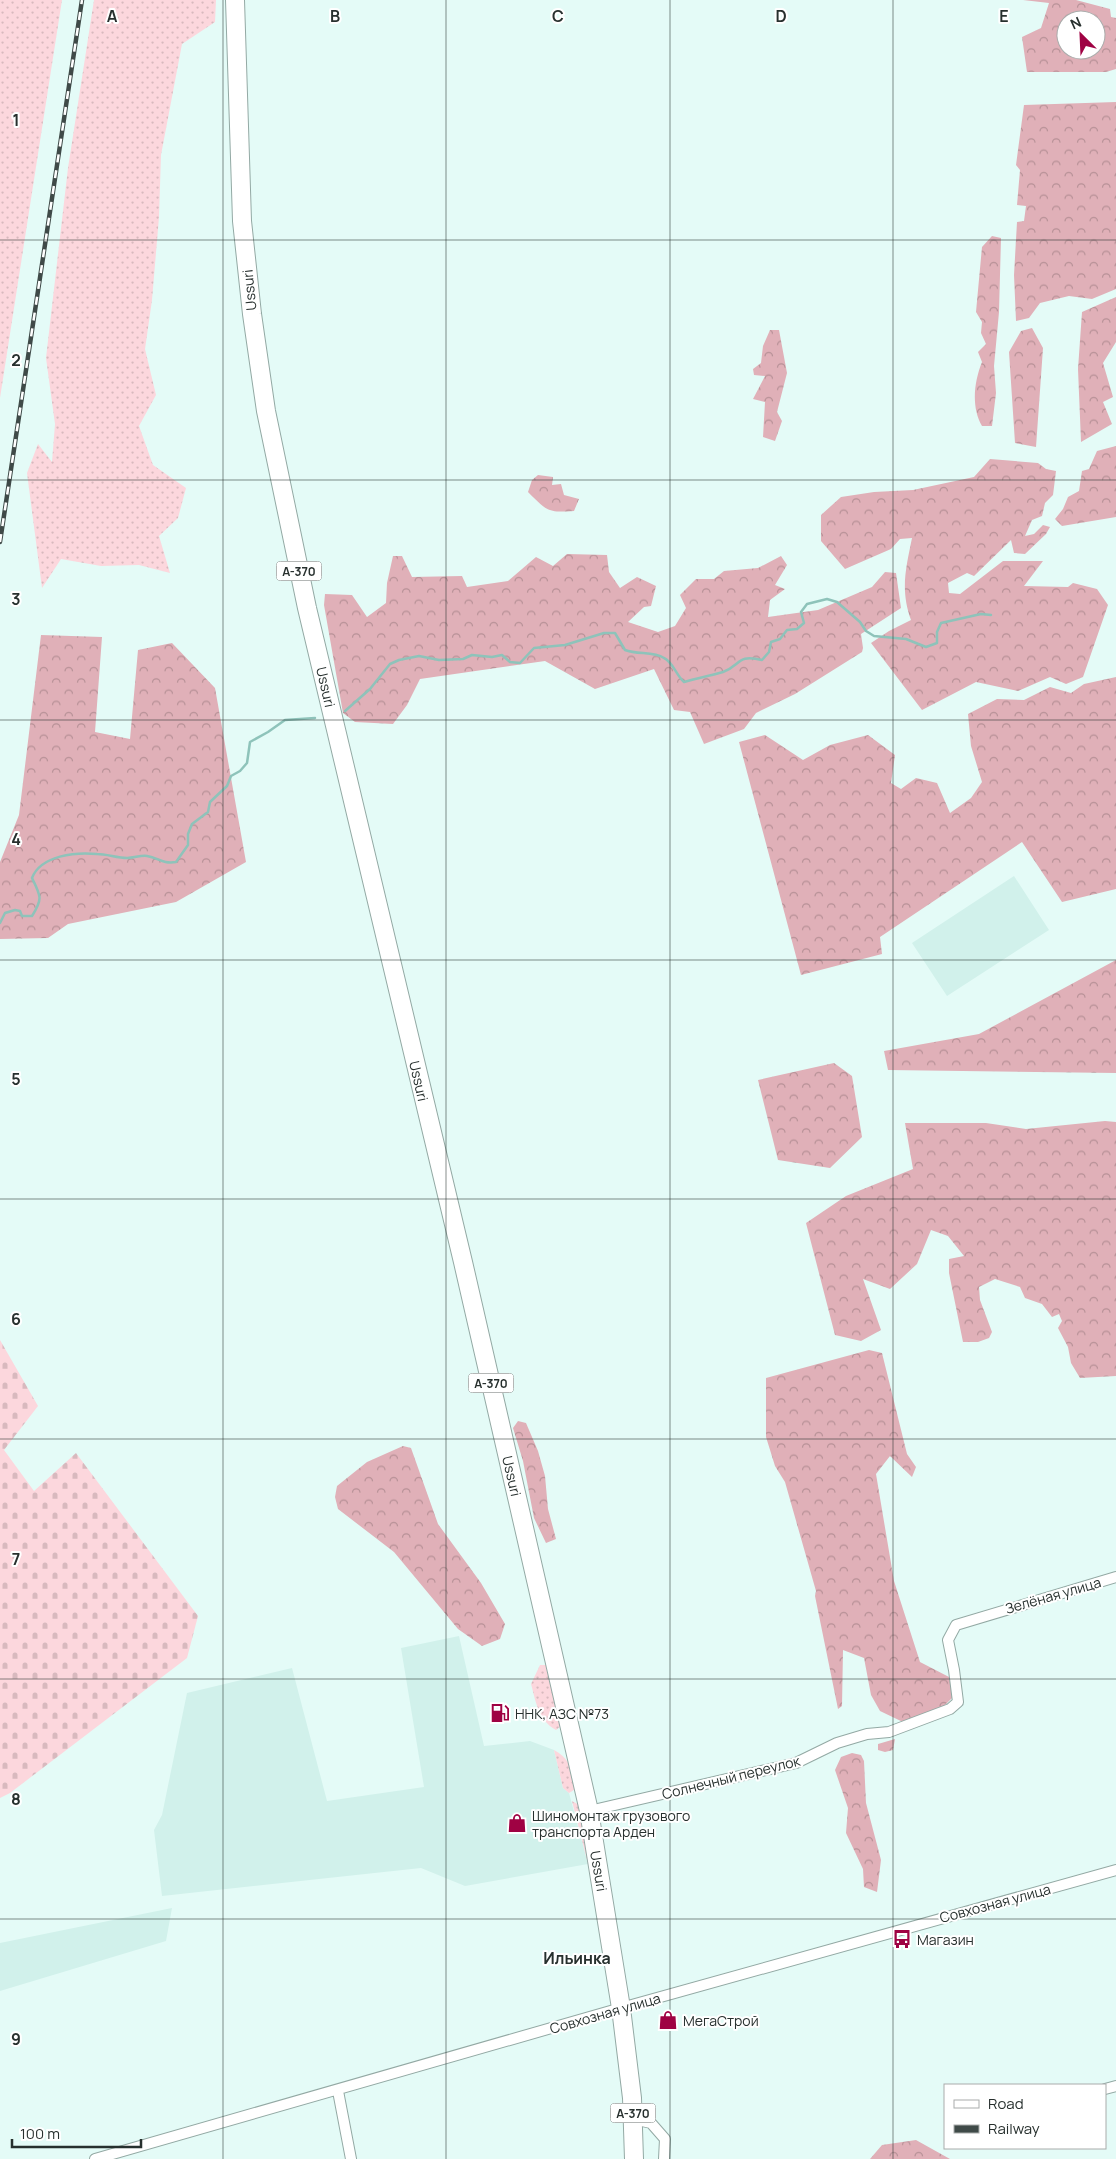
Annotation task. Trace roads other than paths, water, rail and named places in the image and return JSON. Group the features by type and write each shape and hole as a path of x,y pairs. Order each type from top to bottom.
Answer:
{"highway":[{"name":"Ussuri","path":"235,0 238,139 243,231 252,314 266,411 281,488 463,1262 589,1811 621,2008 633,2120 634,2159"}],"street":[{"name":"Зелёная улица","path":"990,1614 1116,1577"},
{"name":"Солнечный переулок","path":"589,1811 796,1763 837,1742 867,1734 889,1732 950,1709 958,1702 948,1640 956,1625 990,1614"},
{"name":"Совхозная улица","path":"95,2159 338,2091 621,2008 1116,1870"},
{"path":"338,2091 351,2159"},
{"path":"633,2120 651,2123 665,2139 664,2159"}],"waterway":[{"path":"345,711 370,689 390,664 419,656 439,660 463,659 472,655 492,657 502,655 510,662 520,663 534,648 565,645 604,633 615,633 625,650 655,654 667,660 684,682 723,672 743,659 762,660 769,652 771,642 780,639 787,630 797,629 804,623 801,612 807,604 827,599 837,602 860,622 866,631 874,636 906,639 926,647 937,643 937,632 941,623 981,614 991,615"},
{"path":"0,923 5,913 15,910 20,911 22,916 32,916 40,897 32,878 43,864 51,860 70,855 101,854 127,858 145,856 161,861 176,862 188,845 188,834 192,824 208,812 210,802 227,786 231,776 240,771 247,763 250,742 285,720 315,718"}],"railway":[{"path":"0,542 82,0"}],"place":[{"name":"ННК, АЗС №73","path":"500,1713"},
{"name":"Шиномонтаж грузового транспорта Арден","path":"517,1823"},
{"name":"Магазин","path":"902,1939"},
{"name":"МегаСтрой","path":"668,2020"}],"district":[{"name":"Ильинка","path":"577,1958"}]}
